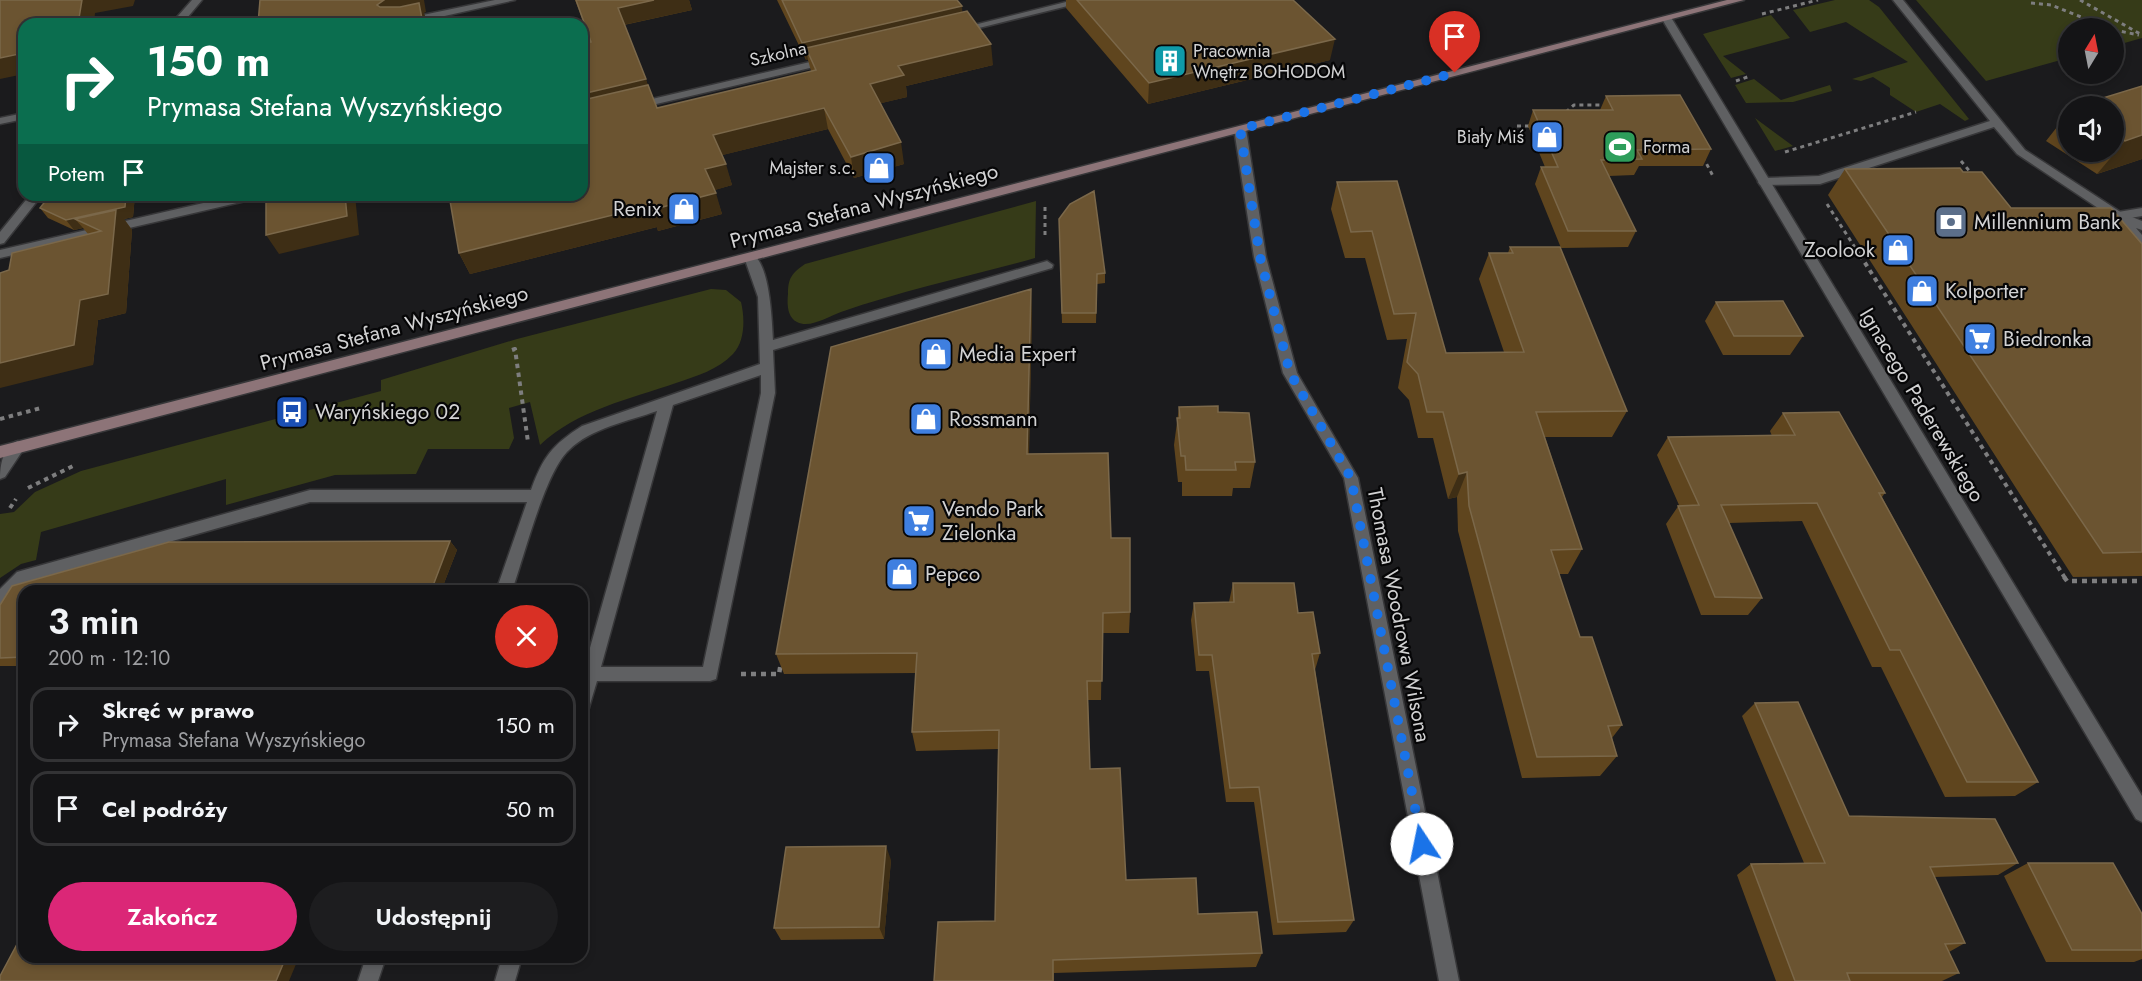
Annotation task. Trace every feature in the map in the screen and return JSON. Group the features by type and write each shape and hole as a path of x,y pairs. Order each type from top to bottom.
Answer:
{"main road":[{"name":"Prymasa Stefana Wyszyńskiego","path":"0,452 1739,0"}],"street":[{"path":"181,18 196,0"},
{"path":"423,18 510,0"},
{"path":"952,32 1087,0"},
{"path":"1898,0 2021,152 2118,216 2142,226"},
{"name":"Ignacego Paderewskiego","path":"1667,19 2142,813"},
{"name":"Szkolna","path":"628,107 837,59"},
{"path":"0,121 18,117"},
{"path":"1764,182 1812,181 1997,122"},
{"name":"Thomasa Woodrowa Wilsona","path":"1240,129 1260,257 1290,373 1351,478 1449,981"},
{"path":"0,240 31,201"},
{"path":"0,254 228,201"},
{"path":"2118,216 2142,212"},
{"path":"2118,216 2142,243"},
{"path":"591,675 710,674 768,393 765,297 750,257"},
{"path":"767,347 1047,265"},
{"path":"506,585 548,464 564,445 587,430 768,368"},
{"path":"588,685 667,402"},
{"path":"0,472 18,447"},
{"path":"0,599 23,577 310,496 537,496"},
{"path":"368,981 374,963"},
{"path":"505,981 510,963"}],"path":[{"path":"2079,0 2142,35"},
{"path":"2031,3 2051,5 2084,18"},
{"path":"2124,32 2142,35"},
{"path":"1558,119 1574,105 1610,105 1612,112"},
{"path":"1785,152 1916,112"},
{"path":"1517,126 1539,126"},
{"path":"1944,139 1978,182"},
{"path":"1703,157 1714,178"},
{"path":"1812,181 2067,581 2142,581"},
{"path":"1896,313 1903,313"},
{"path":"512,496 529,450 515,349"},
{"path":"10,508 28,488 42,479 87,462"},
{"path":"710,674 779,674 783,651"}],"green space":[{"path":"1835,0 1869,0 1879,7 1969,119 1965,121 1940,104 1916,112 1890,95 1890,88 1873,77 1861,81 1852,79 1908,62 1846,22 1810,32 1793,10"},
{"path":"1916,0 2142,0 2142,38 2124,43 2124,18 2058,18 2058,61 1986,81"},
{"path":"1771,15 1790,38 1723,56 1746,74 1731,78 1703,34"},
{"path":"1754,79 1781,100 1830,85 1832,91 1793,102 1746,103 1735,85"},
{"path":"1755,118 1793,146 1775,151"},
{"path":"1036,201 1035,258 888,297 813,323 797,322 789,313 790,280 794,273 805,264"},
{"path":"711,289 726,290 741,302 742,336 737,349 727,360 699,375 587,414 570,423 540,445 530,402 509,408 514,438 509,449 428,449 416,474 335,475 226,505 226,479 41,532 36,560 21,564 0,578 0,514 14,512 35,492 81,471 381,391 381,380 517,339"}],"building":[{"path":"0,0 82,0 79,18 18,18 18,54 0,58"},
{"path":"260,0 384,0 377,5 400,7 419,3 422,18 258,18"},
{"path":"576,0 654,0 618,8 646,79 588,93 588,43 591,42 588,34 588,18 582,18"},
{"path":"782,0 957,0 962,6 802,43"},
{"path":"1077,0 1293,0 1335,39 1149,83"},
{"path":"967,11 991,44 898,66 904,75 870,84 901,142 851,157 824,108 713,135 726,164 705,169 716,193 651,210 649,206 459,253 450,201 588,201 588,99 648,85 657,108 816,70 806,48"},
{"path":"2142,86 2142,135 2124,140 2124,96 2110,96"},
{"path":"1680,95 1711,149 1637,150 1642,159 1601,160 1636,231 1568,231 1541,167 1558,167 1533,110 1613,110 1606,96"},
{"path":"1960,168 1963,172 1982,172 2011,208 2111,208 2142,244 2142,552 2103,553 1845,169"},
{"path":"1397,181 1446,353 1524,352 1489,253 1513,253 1510,247 1560,247 1627,411 1536,412 1582,549 1551,550 1580,637 1592,637 1622,725 1608,726 1617,756 1537,757 1469,506 1467,472 1459,474 1443,412 1427,412 1418,374 1407,362 1416,313 1394,314 1372,231 1351,232 1337,182"},
{"path":"1094,191 1105,273 1097,274 1096,313 1062,313 1059,219 1070,204"},
{"path":"45,201 126,201 125,207 66,220 40,208"},
{"path":"266,201 346,201 347,216 266,235"},
{"path":"116,210 108,294 80,300 74,345 0,363 0,273 9,270 12,253 101,231 75,219"},
{"path":"1031,289 1027,454 1108,453 1111,538 1130,538 1130,612 1103,613 1102,681 1087,681 1090,769 1120,768 1126,880 1196,878 1198,914 1257,912 1262,953 1053,960 1053,981 934,981 938,922 995,921 999,730 912,732 917,653 776,654 831,347"},
{"path":"1783,301 1803,336 1734,336 1716,302"},
{"path":"1218,406 1218,412 1249,413 1255,462 1235,462 1236,470 1186,470 1185,456 1181,456 1177,418 1180,418 1179,407"},
{"path":"1839,412 1885,493 1879,493 2038,782 1967,782 1900,650 1890,650 1817,503 1721,505 1762,598 1715,597 1678,506 1699,505 1668,437 1795,435 1783,413"},
{"path":"450,541 433,585 18,585 18,657 0,658 0,605 12,586 169,542"},
{"path":"1233,583 1294,583 1298,613 1313,612 1320,653 1312,654 1354,920 1278,922 1259,787 1230,788 1212,655 1199,655 1194,603 1234,602"},
{"path":"1798,702 1849,816 1995,819 2018,863 1930,867 1965,943 1945,944 1959,973 1847,973 1850,981 1795,981 1751,864 1825,863 1755,703"},
{"path":"886,846 879,927 774,928 786,847"},
{"path":"2028,863 2113,863 2142,914 2142,950 2072,950"},
{"path":"18,942 18,963 284,963 276,981 0,981 0,976"}],"place":[{"name":"Pracownia Wnętrz BOHODOM","path":"1170,61"},
{"name":"Biały Miś","path":"1547,137"},
{"name":"Forma","path":"1620,147"},
{"name":"Majster s.c.","path":"879,168"},
{"name":"Renix","path":"684,209"},
{"name":"Millennium Bank","path":"1951,222"},
{"name":"Zoolook","path":"1898,250"},
{"name":"Kolporter","path":"1922,291"},
{"name":"Biedronka","path":"1980,339"},
{"name":"Media Expert","path":"936,354"},
{"name":"Waryńskiego 02","path":"292,412"},
{"name":"Rossmann","path":"926,419"},
{"name":"Vendo Park Zielonka","path":"919,521"},
{"name":"Pepco","path":"902,574"}],"route":[{"path":"1422,844 1351,478 1290,373 1260,257 1240,129 1455,73"}]}
